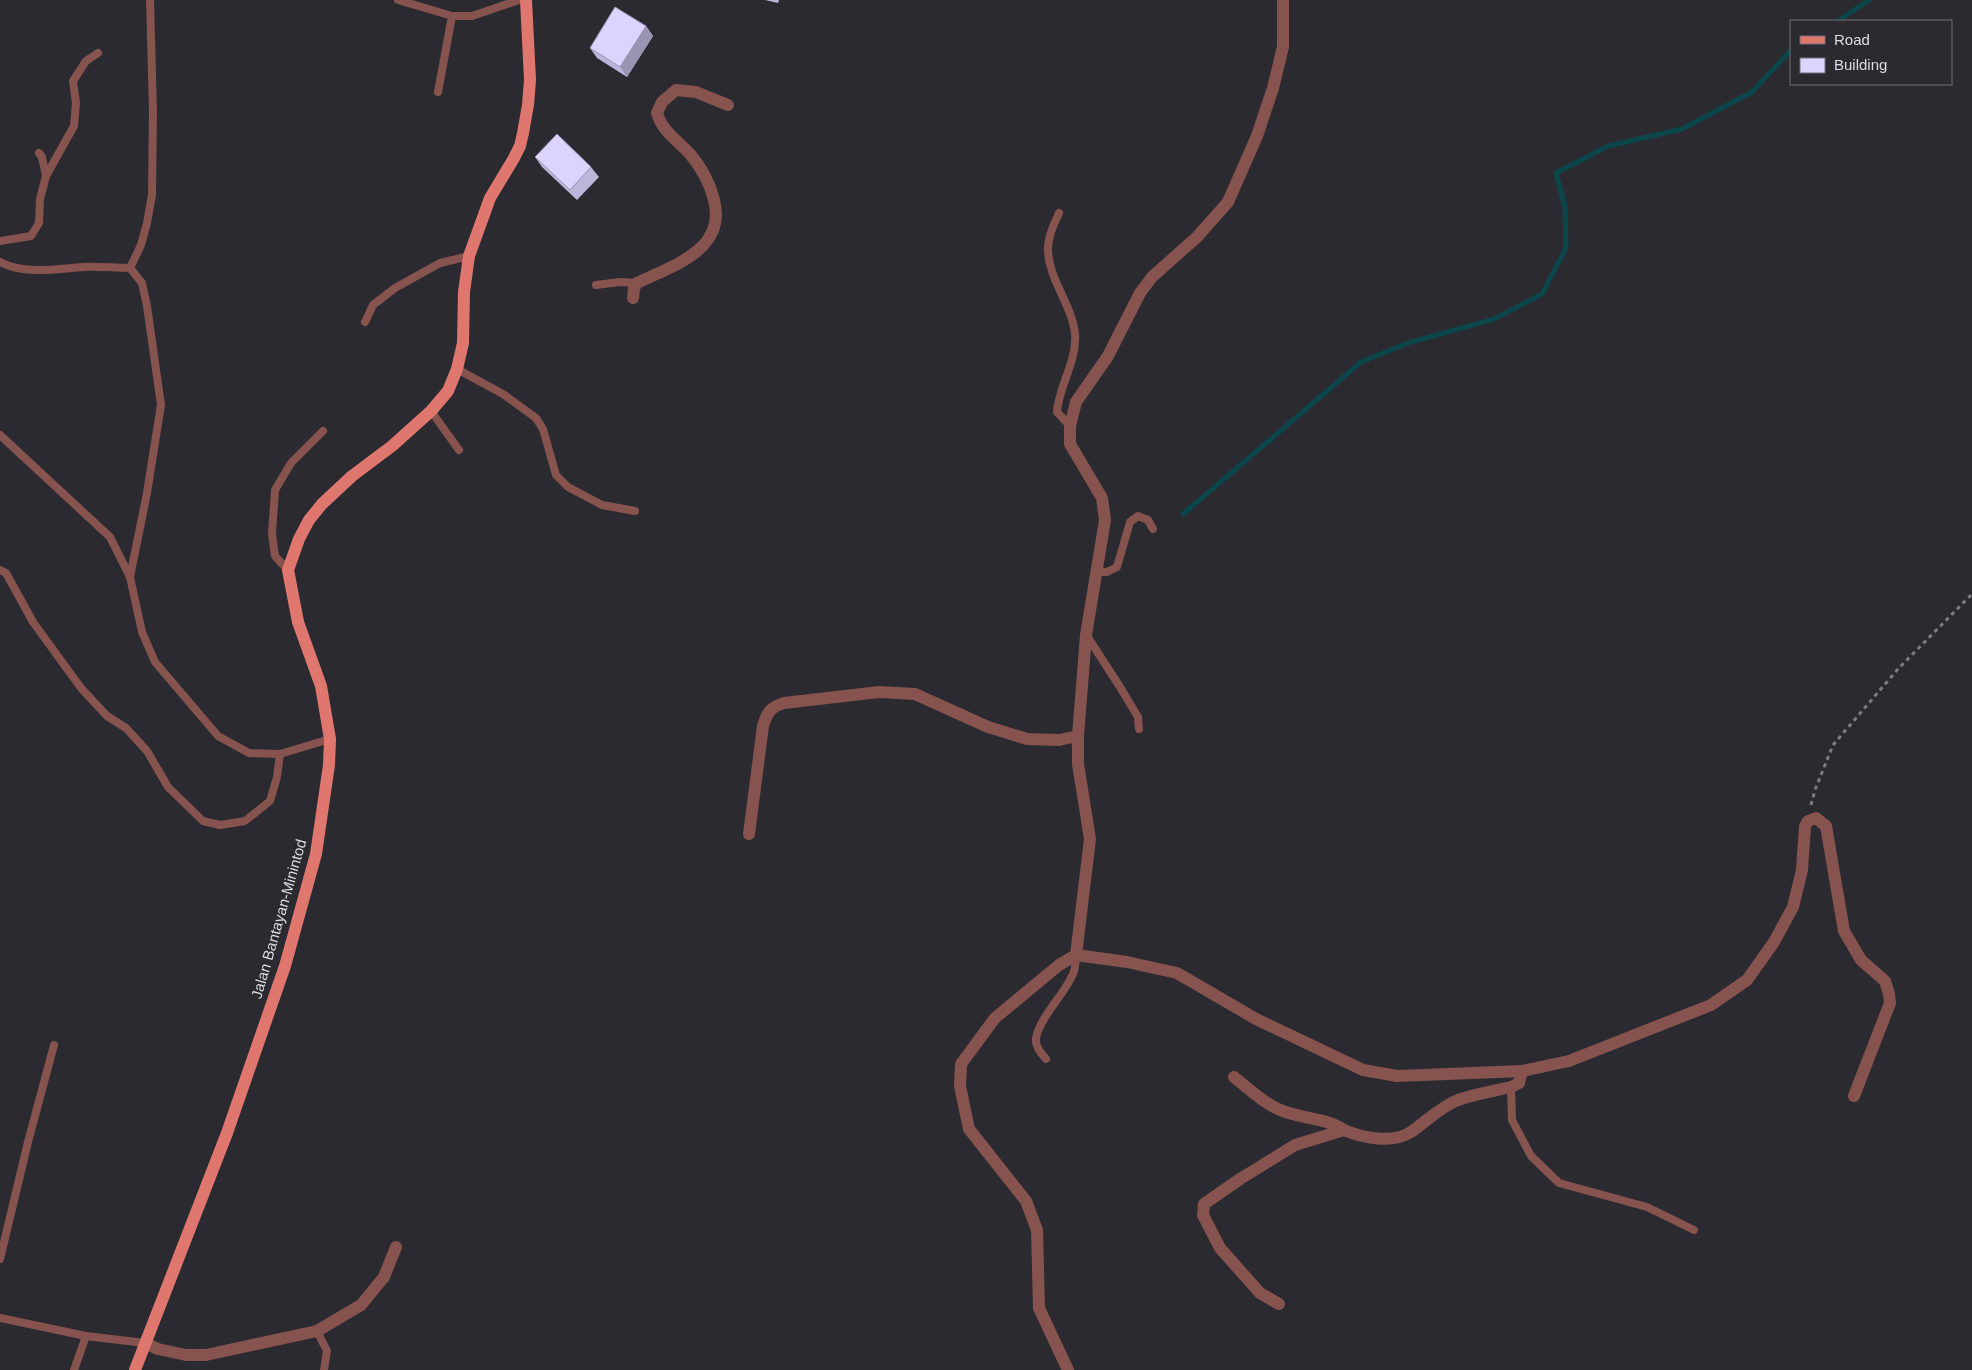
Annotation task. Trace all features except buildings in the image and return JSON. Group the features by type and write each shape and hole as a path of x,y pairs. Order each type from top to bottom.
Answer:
{"main road":[{"path":"288,570 299,539 309,520 322,504 352,476 392,446 431,410 448,391 458,369 463,343 464,292 469,256 490,198 514,158 523,134 530,80 526,0"},
{"name":"Jalan Bantayan-Minintod","path":"135,1370 227,1133 285,966 316,854 329,765 330,739 321,686 298,622 288,570"}],"street":[{"path":"1076,955 1090,840 1078,764 1078,736 1086,635 1105,520 1102,498 1070,444 1070,426 1076,402 1108,356 1140,293 1152,277 1197,237 1228,202 1257,136 1273,88 1284,47 1283,0"},
{"path":"633,298 634,288 637,283 687,260 704,244 716,225 717,211 713,194 705,175 691,155 660,124 657,113 662,102 676,90 696,92 728,105"},
{"path":"749,834 763,726 768,712 776,705 879,692 915,694 988,727 1027,739 1059,740 1078,736"},
{"path":"1068,1370 1039,1308 1037,1230 1026,1201 970,1129 960,1086 961,1064 995,1018 1059,965 1076,955 1127,962 1177,973 1256,1019 1363,1070 1397,1076 1522,1070 1569,1061 1711,1005 1747,980 1774,942 1793,907 1802,870 1805,826 1808,820 1816,818 1826,826 1844,931 1861,960 1884,981 1889,994 1890,1003 1854,1096"},
{"path":"1234,1077 1277,1109 1296,1116 1337,1125 1360,1136 1395,1138 1409,1133 1441,1109 1458,1100 1511,1087 1519,1083 1522,1070"},
{"path":"1279,1304 1260,1293 1220,1248 1203,1215 1204,1204 1295,1145 1344,1130"},
{"path":"145,1343 158,1349 186,1355 206,1355 317,1331 361,1305 384,1277 396,1247"}],"lane":[{"path":"130,268 145,230 152,195 153,111 150,0"},
{"path":"398,0 452,16 472,16 519,0"},
{"path":"438,92 452,16"},
{"path":"0,241 31,236 39,223 40,199 46,176 74,126 76,103 73,80 86,61 98,54"},
{"path":"39,153 42,157 46,176"},
{"path":"1059,212 1050,235 1048,249 1051,268 1066,301 1074,334 1072,364 1058,399 1057,412 1070,426"},
{"path":"365,322 373,305 395,288 440,263 469,256"},
{"path":"0,262 10,267 54,271 85,267 130,268"},
{"path":"130,268 142,283 161,405 147,493 130,577"},
{"path":"596,285 620,282 637,283"},
{"path":"458,369 503,394 536,418 543,429 556,475 568,487 602,505 636,511"},
{"path":"431,410 459,450"},
{"path":"288,570 275,556 272,534 274,490 291,463 323,431"},
{"path":"0,435 110,537 130,577 142,632 155,662 218,736 249,753 280,754 330,739"},
{"path":"1096,572 1108,572 1117,567 1130,522 1138,516 1148,520 1153,530"},
{"path":"0,570 6,573 33,622 81,688 107,716 126,728 147,751 168,787 203,821 220,824 245,821 270,802 277,777 280,754"},
{"path":"1086,635 1138,717 1139,729"},
{"path":"1046,1059 1037,1048 1036,1039 1042,1023 1064,992 1074,972 1076,955"},
{"path":"0,1259 54,1045"},
{"path":"1511,1087 1512,1120 1531,1156 1559,1183 1647,1207 1694,1230"},
{"path":"0,1318 86,1336 145,1343"},
{"path":"317,1331 326,1351 324,1370"},
{"path":"74,1370 86,1336"}],"path":[{"path":"1808,820 1815,790 1833,745 1898,669 1972,594"}],"waterway":[{"path":"1839,20 1869,0"},
{"path":"1183,514 1361,362 1408,343 1494,319 1542,294 1566,248 1565,207 1556,173 1608,146 1682,129 1752,92 1790,51"}]}
